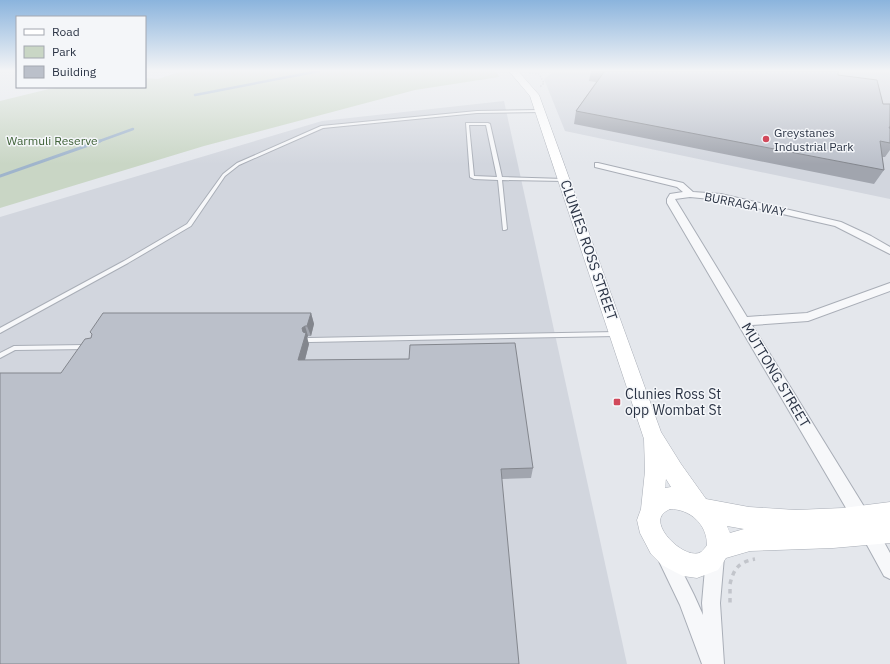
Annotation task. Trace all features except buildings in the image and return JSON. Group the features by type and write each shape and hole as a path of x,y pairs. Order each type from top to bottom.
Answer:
{"street":[{"name":"CLUNIES ROSS STREET","path":"537,102 652,435 673,471 700,507"},
{"name":"BURRAGA WAY","path":"598,165 680,185 690,194 721,197 820,219 852,230 890,251"},
{"name":"MUTTONG STREET","path":"690,194 673,196 671,199 672,203 874,528 890,570"},
{"path":"744,321 808,318 890,287"},
{"name":"CLUNIES ROSS STREET","path":"652,435 656,471 652,508"},
{"path":"712,664 688,600 649,527 649,517 652,508 658,502 666,498 676,498 686,500 700,507 726,516 763,521 828,521 874,528"},
{"path":"700,507 711,518 717,528 720,538 711,602 715,664"},
{"path":"661,549 672,558 684,563 696,565 707,563 717,553 750,539 874,528 890,513"}],"lane":[{"path":"0,331 190,225 224,175 238,164 308,132 322,127 461,114 540,111"},
{"path":"505,229 500,180 488,124 467,124 472,177 478,179 500,180 564,180"},
{"path":"310,340 618,334"},
{"path":"0,356 14,348 96,346"}],"path":[{"path":"730,604 730,586 734,569 744,561 758,559"}],"shaded area":[{"path":"504,102 627,664 0,664 0,217 322,121"},
{"name":"Greystanes Industrial Park","path":"553,102 890,102 890,199 565,131"}],"green space":[{"name":"Warmuli Reserve","path":"0,102 370,102 204,146 0,208"}],"waterway":[{"path":"97,142 133,129"},
{"path":"0,176 100,141"}],"place":[{"name":"Greystanes Industrial Park","path":"766,139"},
{"name":"Clunies Ross St opp Wombat St","path":"617,402"}]}
